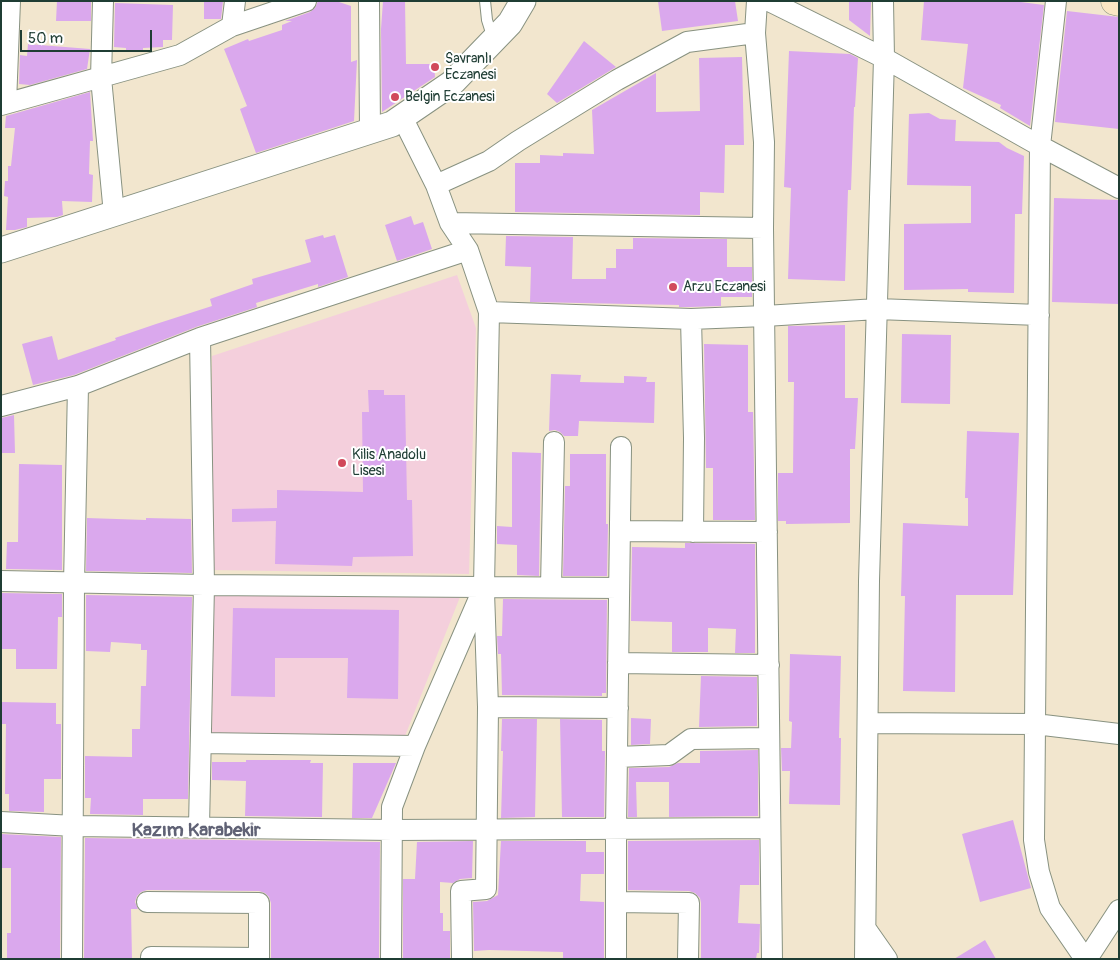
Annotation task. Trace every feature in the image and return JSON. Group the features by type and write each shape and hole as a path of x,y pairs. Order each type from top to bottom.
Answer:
{"street":[{"path":"10,1 4,104 180,55 232,26 306,1"},
{"path":"104,1 101,78 114,214"},
{"path":"232,26 235,1"},
{"path":"369,1 370,131"},
{"path":"1,250 392,124 452,83 510,23 524,1"},
{"path":"757,1 755,33 764,142 763,228 772,959"},
{"path":"769,1 884,58 1119,188"},
{"path":"865,959 869,581 884,58 883,1"},
{"path":"1056,1 1040,146 1034,840 1039,872 1050,908 1086,959 1119,910"},
{"path":"436,185 489,161 617,80 687,42 755,33"},
{"path":"402,118 436,185 450,223 468,250 489,312 484,586 488,707 486,889 461,891 462,959"},
{"path":"450,223 763,228"},
{"path":"1,406 78,386 200,338 468,250"},
{"path":"489,312 691,319 877,309 1039,315"},
{"path":"691,319 694,438 693,532"},
{"path":"198,828 204,586 200,338"},
{"path":"72,959 74,584 78,386"},
{"path":"551,587 554,442"},
{"path":"616,959 618,588 621,447"},
{"path":"620,531 767,532"},
{"path":"1,581 204,586 618,588"},
{"path":"391,959 392,806 415,746 484,586"},
{"path":"618,663 769,665"},
{"path":"488,707 618,708"},
{"path":"868,723 1035,724 1119,734"},
{"path":"617,757 670,755 691,739 770,738"},
{"path":"201,743 415,746"},
{"path":"1,822 74,826 392,830 770,828"},
{"path":"147,902 259,904 259,958 150,957"},
{"path":"616,902 689,903 688,959"},
{"path":"866,929 887,959"}],"lane":[{"path":"486,1 487,20 494,40"}],"shaded area":[{"name":"Kilis Anadolu Lisesi","path":"457,275 476,328 469,574 211,570 212,356"},
{"path":"213,594 460,597 405,736 212,735"}],"building":[{"path":"57,1 91,1 91,21 56,21"},
{"path":"204,1 223,1 221,19 204,19"},
{"path":"318,1 336,1 351,6 351,62 357,60 354,121 256,153 240,109 247,106 224,49 248,39 249,41 282,30 282,25 292,21 285,21 310,12 315,8"},
{"path":"383,1 405,1 406,64 434,64 435,77 382,112 381,29"},
{"path":"658,1 735,1 738,21 662,31"},
{"path":"849,1 871,1 870,36 849,20"},
{"path":"924,1 1013,1 1044,5 1030,126 1000,108 1001,105 963,88 968,44 921,40"},
{"path":"115,3 173,5 172,40 163,40 163,47 143,48 143,51 126,51 126,48 114,47"},
{"path":"1067,11 1119,17 1119,129 1055,122"},
{"path":"584,41 616,67 557,103 547,94"},
{"path":"28,44 90,49 87,69 30,85 19,84 20,55 27,56"},
{"path":"789,51 850,54 858,58 851,190 848,190 845,281 788,279 791,188 784,187"},
{"path":"742,57 744,145 725,145 724,193 700,192 700,215 515,212 515,163 540,163 540,155 563,156 563,153 594,154 592,110 656,73 656,112 700,111 699,58"},
{"path":"90,92 93,141 90,141 89,174 93,175 92,202 62,201 63,215 27,218 27,227 6,230 8,197 4,196 5,181 8,181 8,166 11,166 15,128 5,128 6,116"},
{"path":"929,113 940,119 956,120 955,141 999,142 1024,156 1022,214 1015,214 1014,293 968,292 968,289 904,290 904,224 971,223 971,186 907,185 909,114"},
{"path":"1054,198 1119,200 1119,304 1052,302"},
{"path":"411,216 414,225 423,222 432,249 397,261 385,225"},
{"path":"323,235 324,238 335,235 348,277 256,303 257,307 196,327 74,375 33,385 22,344 52,336 58,360 116,340 115,338 212,306 210,299 253,284 252,279 311,262 305,240"},
{"path":"506,236 573,237 572,279 606,279 606,268 616,268 616,249 633,249 633,238 727,239 727,267 752,267 752,297 721,297 721,306 691,307 679,307 679,305 530,302 531,267 505,266"},
{"path":"845,325 845,398 858,398 855,449 850,449 850,523 786,524 786,521 778,521 778,473 793,473 794,382 788,382 788,326"},
{"path":"902,334 951,335 950,404 901,403"},
{"path":"704,344 748,345 748,412 753,412 755,520 713,520 713,468 706,468"},
{"path":"551,374 581,375 580,382 624,383 624,376 647,377 646,382 655,382 654,423 579,421 578,436 564,436 555,430 549,431"},
{"path":"368,390 384,390 384,395 405,395 407,500 412,500 413,556 353,557 352,566 275,564 276,521 232,522 232,509 277,508 277,490 363,492 362,412 369,412"},
{"path":"14,415 15,453 1,453 1,418"},
{"path":"967,431 1019,433 1013,595 956,595 955,692 903,691 905,596 901,596 903,523 968,526 968,498 965,498"},
{"path":"512,452 541,453 539,576 517,575 517,545 497,544 497,526 512,527"},
{"path":"570,454 606,454 607,576 563,576 565,486 570,486"},
{"path":"19,464 62,465 62,570 6,569 7,542 18,542"},
{"path":"87,518 191,519 192,573 86,571"},
{"path":"685,543 755,544 755,653 735,653 736,629 708,628 708,652 672,652 672,622 631,621 632,547 685,548"},
{"path":"1,593 62,594 62,617 58,617 57,669 16,669 16,649 1,649"},
{"path":"86,595 192,597 188,799 143,799 143,815 90,814 91,798 85,798 85,756 132,757 132,729 140,729 141,686 146,686 147,650 141,650 141,644 111,642 110,652 86,651"},
{"path":"503,599 607,600 606,693 602,693 602,696 502,695 501,654 498,654 497,636 502,636"},
{"path":"233,608 399,610 398,699 347,698 348,658 275,658 275,697 231,696"},
{"path":"790,654 841,656 840,805 789,804 790,771 782,771 781,748 791,748 792,722 789,721"},
{"path":"701,676 757,677 757,726 699,727"},
{"path":"1,702 56,703 56,724 61,724 61,779 44,779 44,812 9,811 9,794 5,794 6,724 1,724"},
{"path":"631,718 651,719 650,744 631,745"},
{"path":"502,719 537,719 535,817 501,818"},
{"path":"560,719 602,720 602,751 605,751 604,817 562,817"},
{"path":"758,750 758,816 669,817 669,782 636,782 637,817 628,817 629,768 669,767 678,763 700,763 700,751"},
{"path":"246,760 311,760 310,763 323,763 322,817 245,816 246,781 212,780 212,762 246,762"},
{"path":"353,763 396,763 372,818 352,818"},
{"path":"1013,820 1031,888 980,902 962,834"},
{"path":"1,834 61,837 60,959 7,959 7,933 11,933 11,868 1,868"},
{"path":"85,838 380,842 379,959 271,959 271,903 265,893 259,891 147,890 137,896 135,902 138,909 131,909 132,959 84,959"},
{"path":"759,840 759,885 740,885 738,923 760,924 759,953 757,953 756,959 701,959 701,903 700,898 695,893 689,891 628,890 628,841"},
{"path":"473,841 472,878 460,879 453,883 440,882 440,913 443,913 443,931 450,931 450,959 403,959 403,879 415,879 417,842"},
{"path":"501,841 586,841 586,852 604,852 604,874 581,874 580,901 604,902 604,959 563,959 563,952 474,951 473,902 487,901 498,895"},
{"path":"985,940 996,959 954,959"}],"place":[{"name":"Savranlı Eczanesi","path":"435,67"},
{"name":"Belgin Eczanesi","path":"395,97"},
{"name":"Arzu Eczanesi","path":"673,287"},
{"name":"Kilis Anadolu Lisesi","path":"342,463"}],"district":[{"name":"Kazım Karabekir","path":"196,831"}]}
